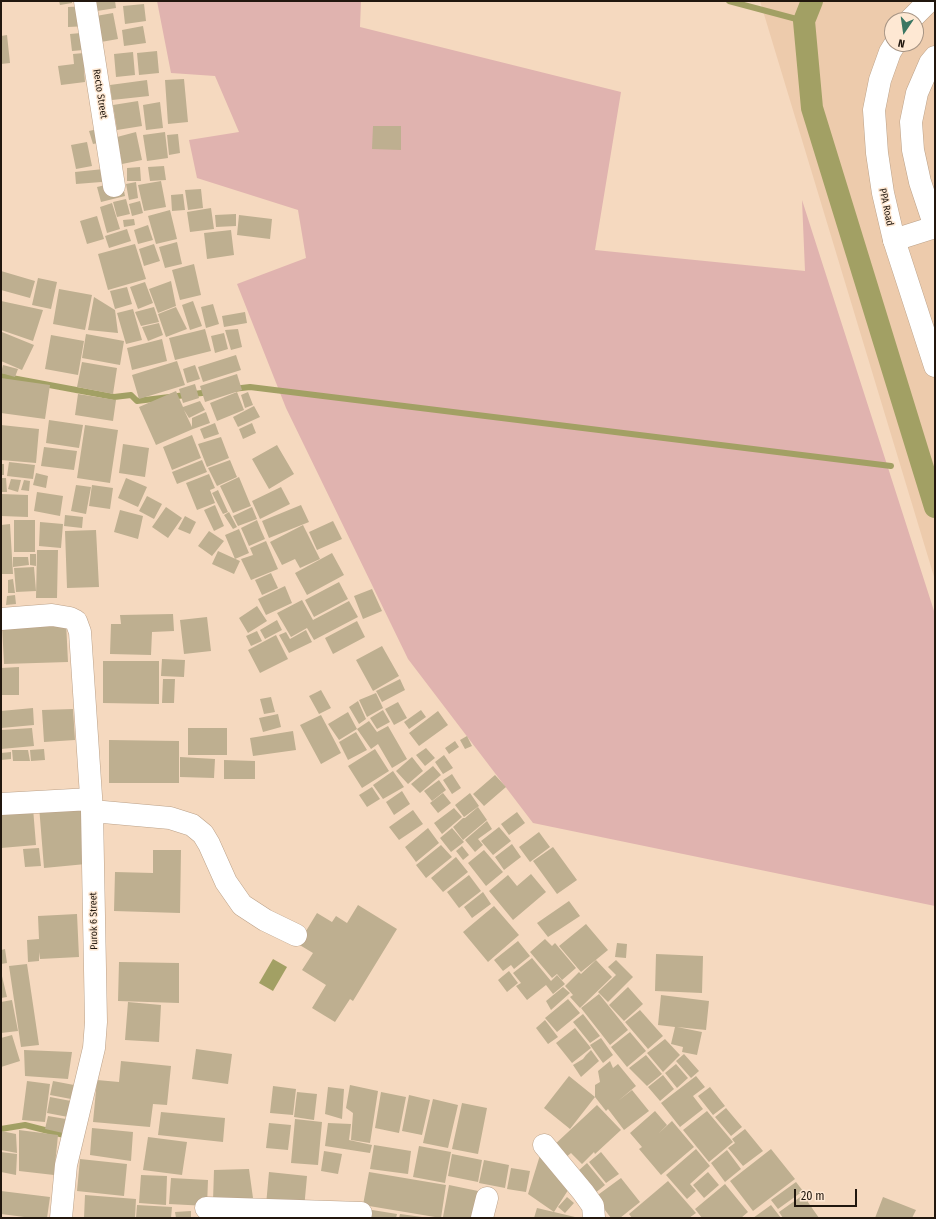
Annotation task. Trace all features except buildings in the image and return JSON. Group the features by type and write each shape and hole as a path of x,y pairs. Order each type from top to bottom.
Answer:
{"main road":[{"name":"Recto Street","path":"85,1 114,186"},
{"path":"918,12 929,1"},
{"name":"PPA Road","path":"890,52 880,80 874,110 876,153 883,193 894,240 935,366"},
{"path":"894,240 935,227 920,182 913,150 911,122 917,94 930,63 935,57"},
{"name":"Purok 6 Street","path":"1,619 52,615 70,618 76,621 80,632 91,805 96,1022 94,1041 66,1165 61,1218"},
{"path":"1,804 91,805 170,818 192,825 203,834 226,882 242,904 265,920 296,935"},
{"path":"544,1145 593,1206 594,1218"},
{"path":"206,1208 361,1213 360,1218"}],"shaded area":[{"path":"157,1 361,1 360,27 621,92 595,250 805,271 802,200 935,614 935,906 533,823 408,659 286,408 237,284 306,258 298,210 197,178 189,140 239,132 215,76 171,73"},
{"path":"760,1 935,1 935,580"},
{"path":"273,959 287,967 273,991 259,983"}],"waterway":[{"path":"729,1 804,21"},
{"path":"812,1 804,21 812,108 935,507"},
{"path":"1,376 114,397 131,395 137,401 210,392"},
{"path":"233,389 250,387 891,466"},
{"path":"1,1129 25,1125 64,1135"}]}
